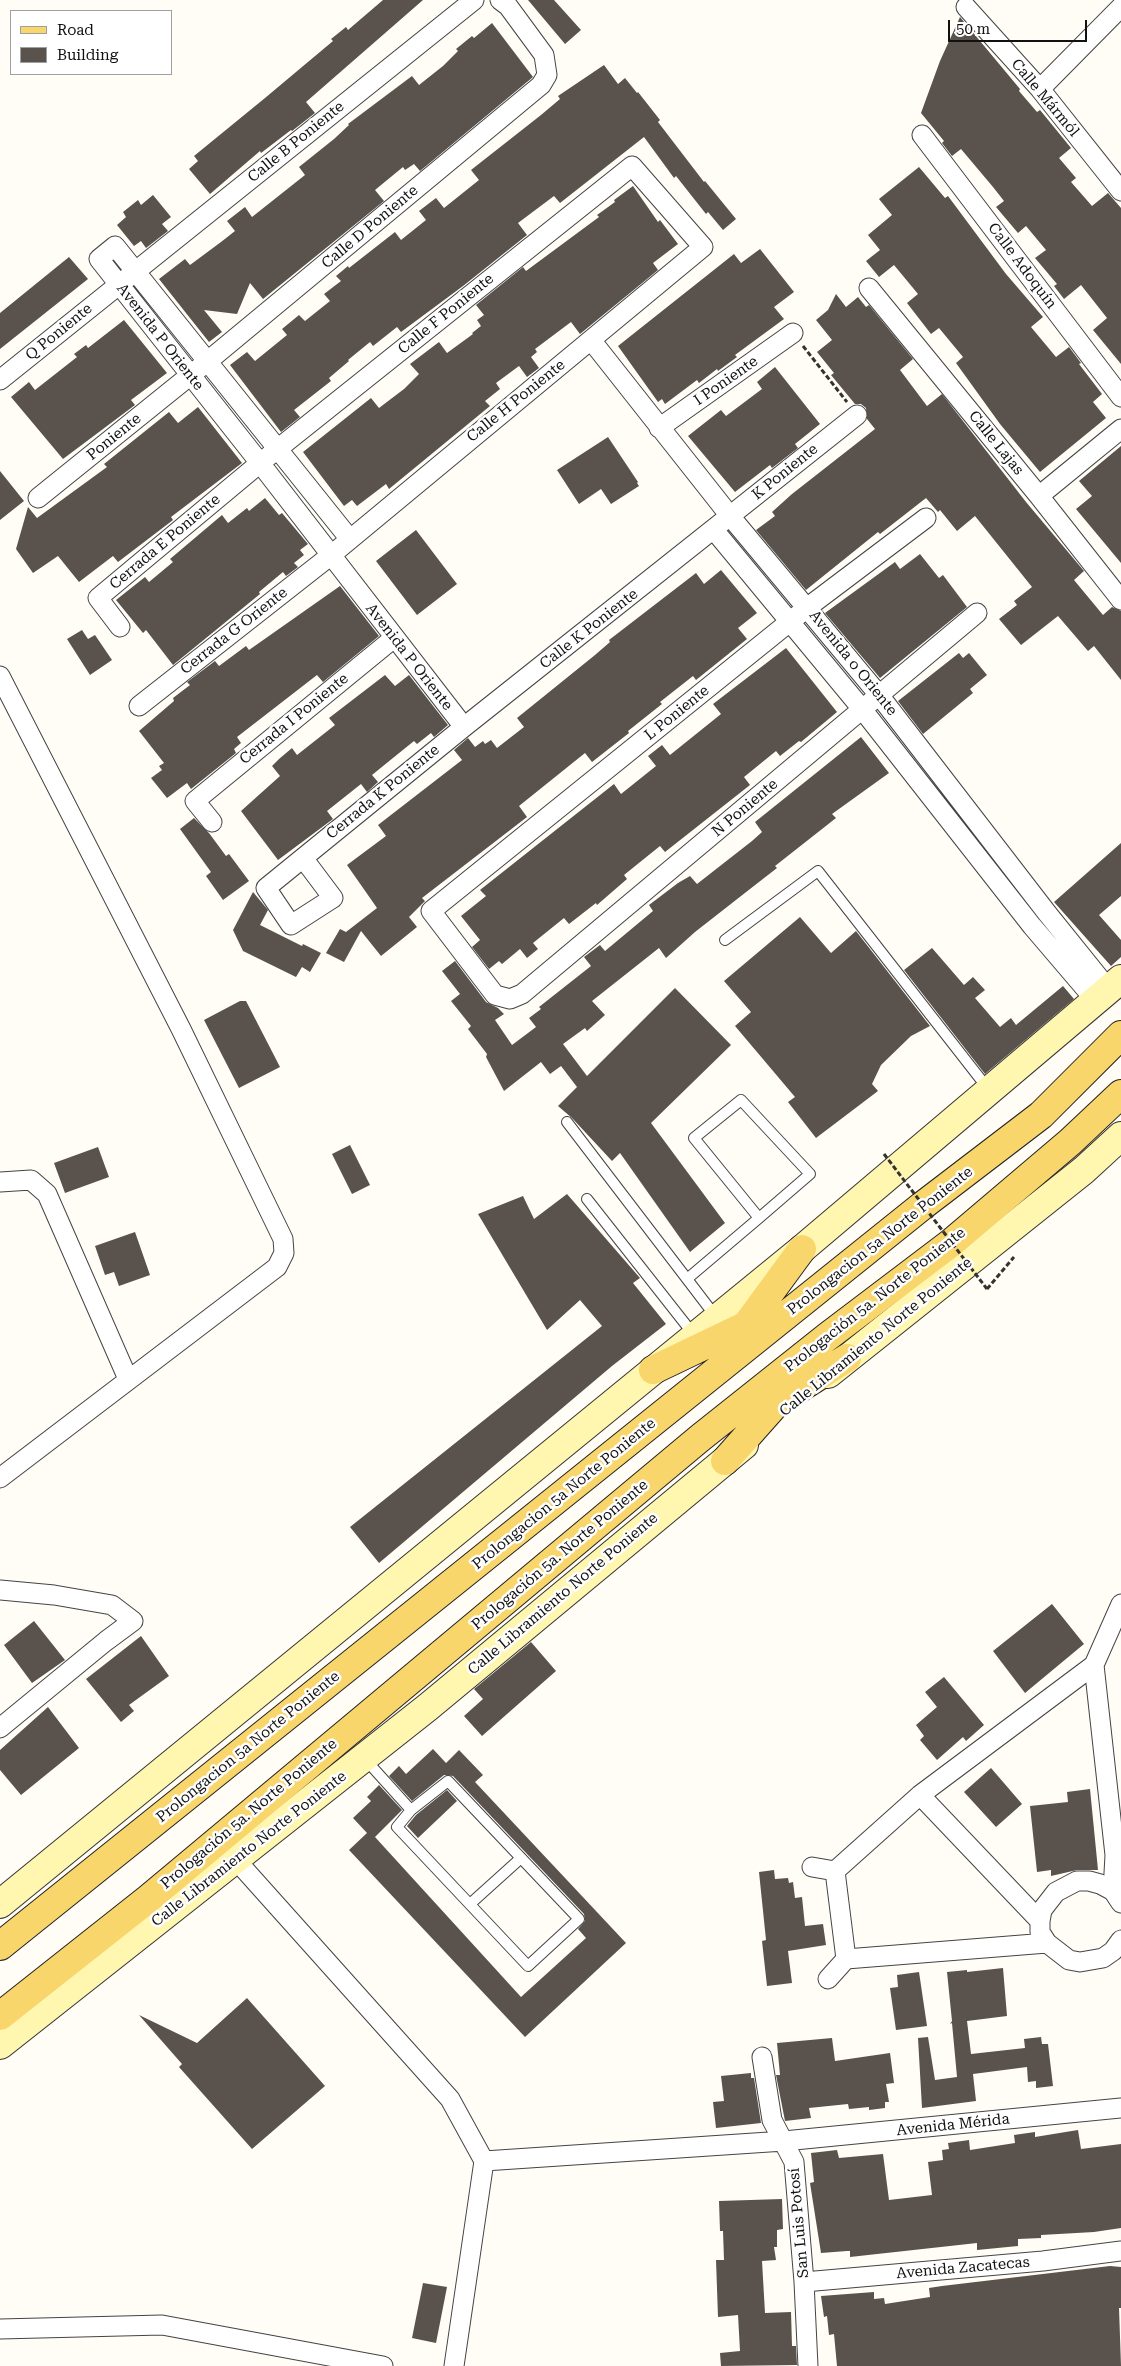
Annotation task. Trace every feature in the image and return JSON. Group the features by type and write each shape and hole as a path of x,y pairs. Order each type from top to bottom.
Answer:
{"main road":[{"name":"Prolongacion 5a Norte Poniente","path":"0,1946 814,1293 1041,1115 1121,1035"},
{"name":"Prologación 5a. Norte Poniente","path":"0,2016 148,1899 700,1438 827,1337 951,1243 1070,1142 1121,1094"},
{"path":"703,1383 802,1249"},
{"path":"653,1370 814,1293"},
{"path":"725,1461 778,1401 827,1337"},
{"path":"700,1438 778,1401 847,1358"}],"street":[{"name":"Calle B Poniente","path":"119,285 474,0"},
{"name":"Calle D Poniente","path":"191,375 541,86 547,75 544,55 508,6 500,0"},
{"name":"Calle Mármól","path":"966,7 1040,90 1121,191"},
{"path":"1040,90 1117,7"},
{"name":"Calle Adoquín","path":"922,135 1121,397"},
{"name":"Calle F Poniente","path":"260,463 632,166 703,247"},
{"name":"Avenida P Oriente","path":"349,538 115,246 99,259 464,727"},
{"name":"Calle H Poniente","path":"330,556 349,538 703,247"},
{"name":"Q Poniente","path":"0,380 119,285"},
{"name":"Calle Lajas","path":"869,288 1039,496 1121,600"},
{"name":"I Poniente","path":"659,428 793,333"},
{"name":"Avenida o Oriente","path":"591,340 730,516 879,694 1108,990"},
{"name":"Poniente","path":"38,498 191,375"},
{"name":"K Poniente","path":"714,530 857,415"},
{"path":"1039,496 1121,429"},
{"name":"Cerrada E Poniente","path":"120,627 98,598 260,463"},
{"name":"L Poniente","path":"510,999 495,995 431,911 808,607 926,518"},
{"name":"Avenida o Oriente","path":"714,530 862,709 1032,926 1108,990"},
{"name":"Calle K Poniente","path":"464,727 714,530"},
{"name":"Cerrada G Oriente","path":"139,706 330,556"},
{"name":"N Poniente","path":"510,999 522,994 977,613"},
{"name":"Cerrada I Poniente","path":"212,822 195,801 394,638"},
{"path":"0,676 180,1029 283,1239 284,1253 277,1267 128,1378 0,1478"},
{"name":"Cerrada K Poniente","path":"303,858 464,727"},
{"path":"0,1904 802,1249 1108,990"},
{"name":"Calle Libramiento Norte Poniente","path":"0,2045 364,1758 725,1461 847,1358 1084,1170 1121,1136"},
{"path":"0,1182 31,1180 48,1194 128,1378"},
{"path":"0,1590 54,1595 112,1605 133,1621 0,1728"},
{"path":"835,1871 920,1795 1094,1665 1121,1604"},
{"path":"1094,1665 1115,1855 1117,1897"},
{"path":"920,1795 1040,1921"},
{"path":"245,1852 264,1889 450,2099 484,2161 454,2366"},
{"path":"812,1867 835,1871"},
{"path":"835,1871 846,1959"},
{"path":"1117,1897 1100,1884 1088,1881 1077,1881 1066,1885 1056,1892 1042,1910 1040,1932 1046,1943 1069,1960 1080,1962 1103,1958 1113,1951 1121,1940"},
{"path":"828,1979 846,1959 1046,1943"},
{"name":"San Luis Potosí","path":"762,2057 772,2120 794,2162 804,2282 808,2366"},
{"name":"Avenida Mérida","path":"484,2161 784,2142 1121,2108"},
{"name":"Avenida Zacatecas","path":"804,2282 1043,2261 1121,2251"},
{"path":"0,2329 162,2325 383,2366"}],"lane":[{"path":"725,940 818,871 990,1091"},
{"path":"687,1279 759,1218 810,1174 741,1100 694,1138 759,1218"},
{"path":"567,1122 716,1318"},
{"path":"587,1199 695,1336"},
{"path":"364,1758 411,1810"},
{"path":"448,1781 520,1858 579,1919 528,1966 397,1827 411,1810 448,1781"},
{"path":"470,1904 520,1858"}],"path":[{"path":"793,333 857,415"},
{"path":"884,1154 987,1289 1019,1251"}],"building":[{"path":"383,0 423,0 306,102 315,113 261,153 260,151 210,194 189,169 198,161 194,156 333,41 331,39 346,27 348,30"},
{"path":"528,0 554,0 581,30 565,44"},
{"path":"960,17 1020,89 1019,91 1037,112 1040,110 1071,148 1059,158 1076,178 1071,182 1092,206 1108,193 1121,208 1121,364 1093,330 1107,318 1081,285 1064,299 1054,286 1057,284 1035,258 1046,250 1026,226 1018,233 996,207 1004,201 993,187 961,149 952,156 942,143 944,141 921,113 940,61"},
{"path":"492,23 533,77 420,171 414,164 405,170 403,167 375,190 384,201 263,299 250,283 237,314 204,310 222,332 209,342 159,279 185,259 190,265 221,242 235,231 227,221 245,207 252,217 305,175 299,167 334,139 348,124 412,76 419,85 443,66 458,51 456,49 472,36 474,38"},
{"path":"604,65 618,84 625,78 638,92 660,120 658,122 704,182 736,219 723,230 708,212 706,214 676,176 674,178 644,137 560,203 554,196 518,223 527,235 463,286 401,332 397,327 373,346 370,342 329,378 331,381 294,410 300,417 281,432 230,365 247,352 255,361 287,335 282,329 299,315 305,321 330,301 324,294 341,281 336,276 395,232 401,240 426,220 419,211 436,198 444,208 479,180 471,170 560,99 558,96"},
{"path":"919,167 945,198 948,196 1006,274 1043,317 1031,327 1056,357 1069,347 1081,363 1079,364 1102,394 1093,402 1106,418 1040,472 1000,424 956,363 963,357 939,328 931,334 907,303 918,294 894,265 879,277 866,261 880,250 868,235 892,215 879,199"},
{"path":"633,186 658,222 660,220 678,244 653,263 658,270 580,334 571,322 535,349 537,352 531,357 539,368 527,377 519,366 496,383 500,389 485,401 490,406 389,489 386,484 357,506 352,500 344,506 303,452 371,398 379,408 404,389 419,374 410,364 439,342 447,353 473,334 481,326 477,320 484,315 476,305 523,267 526,271 599,217 597,215"},
{"path":"153,195 171,217 162,224 168,231 146,248 141,241 134,246 117,225 126,217 123,212 138,200 141,205"},
{"path":"760,249 794,292 774,307 784,319 735,355 737,357 718,371 717,369 699,383 697,380 665,404 662,399 658,402 618,346 734,254 741,263"},
{"path":"69,257 88,279 0,349 0,313"},
{"path":"836,294 846,307 858,297 866,307 869,305 913,359 900,370 927,406 942,394 1026,502 1084,571 1074,580 1103,615 1112,607 1121,611 1121,680 1094,646 1088,651 1058,616 1021,645 999,619 1017,605 1014,601 1032,587 975,516 957,531 940,510 938,512 926,498 880,534 878,532 806,590 756,530 775,516 772,512 792,494 875,429 867,419 866,408 861,404 855,404 831,375 834,373 817,352 832,340 816,320 828,310"},
{"path":"124,320 167,373 131,400 135,405 63,459 11,397 29,382 35,390 77,357 74,354 86,345 88,348"},
{"path":"775,367 820,424 795,444 798,448 772,468 770,465 735,492 688,436 721,410 726,416 762,389 757,382"},
{"path":"198,407 242,463 171,517 173,520 118,562 113,556 79,582 58,556 33,573 16,549 28,507 37,518 107,467 104,464 169,412 178,423"},
{"path":"608,437 639,486 611,504 601,489 579,504 557,470"},
{"path":"1121,446 1121,563 1076,509 1092,496 1079,481"},
{"path":"0,471 24,501 0,520"},
{"path":"265,498 279,515 282,513 308,544 300,550 304,555 294,563 298,567 286,576 283,572 259,592 260,594 173,665 146,630 143,633 116,600 145,577 149,582 173,562 170,559 222,515 228,523 247,508 249,511"},
{"path":"416,530 457,584 417,615 376,561"},
{"path":"920,554 939,578 943,575 967,607 880,678 825,613 895,562 900,569"},
{"path":"721,570 757,613 738,628 747,639 696,680 693,676 660,702 662,704 592,762 585,753 519,806 527,817 422,898 425,901 409,917 417,927 381,956 361,931 344,962 326,953 340,929 346,932 377,908 347,865 386,836 378,825 462,760 454,750 468,738 475,747 483,741 485,744 491,740 497,748 524,727 517,718 595,655 610,642 609,640 696,573 704,584"},
{"path":"340,586 379,636 323,682 317,675 237,737 241,743 234,749 236,753 191,789 187,783 167,798 151,778 162,770 159,766 164,763 139,731 174,701 173,698 190,685 187,682 215,661 219,666 246,646 249,650"},
{"path":"82,630 88,639 95,635 112,660 90,675 67,639"},
{"path":"786,648 837,712 801,742 799,741 780,756 776,751 744,777 750,785 665,852 660,846 624,875 627,879 597,905 596,903 569,924 564,918 533,943 538,949 527,958 520,949 502,964 499,961 489,969 472,947 480,940 461,916 486,896 480,890 614,784 621,794 656,766 648,756 662,745 670,755 721,714 713,704"},
{"path":"959,653 963,658 969,653 987,675 970,689 973,693 923,734 898,701"},
{"path":"385,675 395,686 409,675 448,725 434,737 431,733 417,744 414,741 372,775 378,782 367,792 361,784 327,811 333,819 278,860 241,811 280,776 272,766 279,759 292,748 297,755 335,725 329,718"},
{"path":"861,737 889,773 832,814 836,818 775,866 777,868 695,932 666,958 659,948 592,1001 605,1015 587,1031 585,1028 563,1044 587,1076 675,988 731,1045 651,1123 725,1223 690,1252 620,1153 612,1161 572,1118 558,1106 577,1087 561,1066 550,1074 541,1062 504,1091 486,1057 487,1054 468,1029 471,1026 451,1001 460,994 442,971 455,961 486,1002 498,1008 504,1014 495,1020 512,1045 536,1027 529,1018 541,1009 539,1007 591,966 584,957 600,945 605,951 653,911 649,905 678,883 690,876 697,884 752,841 762,832 755,822"},
{"path":"194,818 209,833 226,856 229,854 249,881 223,900 206,876 211,872 180,829"},
{"path":"1121,843 1121,896 1099,915 1121,940 1121,957 1111,966 1054,902"},
{"path":"253,892 268,910 260,925 302,946 303,944 321,953 310,972 302,967 296,977 243,951 233,930"},
{"path":"800,917 831,953 856,931 930,1026 911,1036 881,1065 872,1084 878,1091 816,1138 788,1102 795,1097 735,1026 751,1012 724,981"},
{"path":"932,948 964,985 973,977 985,990 975,998 1000,1027 1011,1018 1016,1025 1063,986 1074,999 985,1074 904,970"},
{"path":"240,1001 246,1001 280,1067 239,1088 204,1020"},
{"path":"350,1145 370,1185 352,1194 332,1154"},
{"path":"98,1147 109,1177 65,1193 54,1163"},
{"path":"567,1194 640,1278 633,1283 666,1324 612,1366 379,1563 350,1527 602,1326 580,1300 547,1330 478,1214 523,1196 534,1219"},
{"path":"135,1232 150,1275 119,1286 114,1272 105,1275 95,1246"},
{"path":"1052,1604 1084,1644 1025,1693 993,1651"},
{"path":"34,1621 65,1660 32,1683 4,1645"},
{"path":"141,1636 169,1676 129,1705 134,1711 121,1722 86,1679"},
{"path":"531,1642 556,1671 482,1736 464,1716 483,1699 474,1689"},
{"path":"944,1677 984,1725 966,1741 963,1737 937,1760 920,1740 924,1736 916,1725 937,1707 925,1692"},
{"path":"48,1707 79,1748 21,1795 0,1770 0,1750"},
{"path":"433,1749 446,1763 459,1750 483,1775 475,1782 626,1943 525,2037 349,1850 367,1833 353,1818 371,1801 367,1797 379,1785 402,1810 375,1837 521,1997 586,1938 578,1929 585,1921 584,1914 453,1776 444,1775 412,1801 389,1776 399,1766 406,1774"},
{"path":"991,1768 1022,1804 996,1827 964,1792"},
{"path":"1090,1789 1098,1870 1077,1870 1051,1876 1051,1870 1037,1872 1030,1806 1068,1802 1067,1792"},
{"path":"447,1790 457,1801 418,1838 407,1826 416,1815"},
{"path":"774,1870 775,1879 788,1878 789,1883 793,1882 795,1898 802,1897 805,1926 823,1924 826,1945 788,1951 792,1983 767,1986 762,1941 766,1940 759,1872"},
{"path":"1003,1968 1007,2016 967,2021 971,2054 1025,2048 1024,2039 1041,2037 1042,2044 1048,2044 1053,2086 1036,2088 1036,2081 1028,2082 1027,2067 973,2074 976,2101 922,2108 918,2038 928,2037 935,2080 957,2077 952,2023 950,2024 952,2021 947,1972"},
{"path":"919,1972 927,2026 896,2030 890,1988 898,1987 897,1975"},
{"path":"247,1998 325,2086 252,2149 179,2067 182,2064 139,2015 197,2043"},
{"path":"832,2038 835,2061 890,2053 894,2083 886,2084 889,2102 885,2102 885,2108 869,2110 869,2107 849,2109 848,2104 809,2108 811,2118 785,2121 776,2075 780,2075 777,2043"},
{"path":"751,2073 751,2078 754,2078 761,2123 716,2128 713,2102 724,2101 721,2076"},
{"path":"1078,2130 1081,2149 1121,2144 1121,2228 1094,2232 1041,2235 1041,2238 1018,2239 1018,2246 977,2250 977,2243 850,2257 850,2251 821,2253 810,2183 814,2182 811,2153 837,2150 839,2158 883,2154 889,2200 932,2195 928,2162 943,2160 942,2150 949,2149 948,2143 969,2140 970,2150 1015,2143 1014,2135 1035,2132 1035,2137"},
{"path":"782,2199 783,2229 777,2230 777,2247 774,2247 776,2260 762,2261 765,2313 791,2312 792,2346 796,2346 797,2365 721,2366 720,2353 740,2351 738,2315 718,2317 716,2260 724,2260 723,2231 720,2231 719,2201"},
{"path":"1110,2266 1121,2267 1121,2308 1119,2308 1121,2366 837,2366 834,2334 829,2335 827,2316 824,2317 821,2296 874,2292 874,2299 884,2298 885,2304 930,2297 929,2288"},
{"path":"423,2283 447,2287 436,2343 412,2338"}]}
